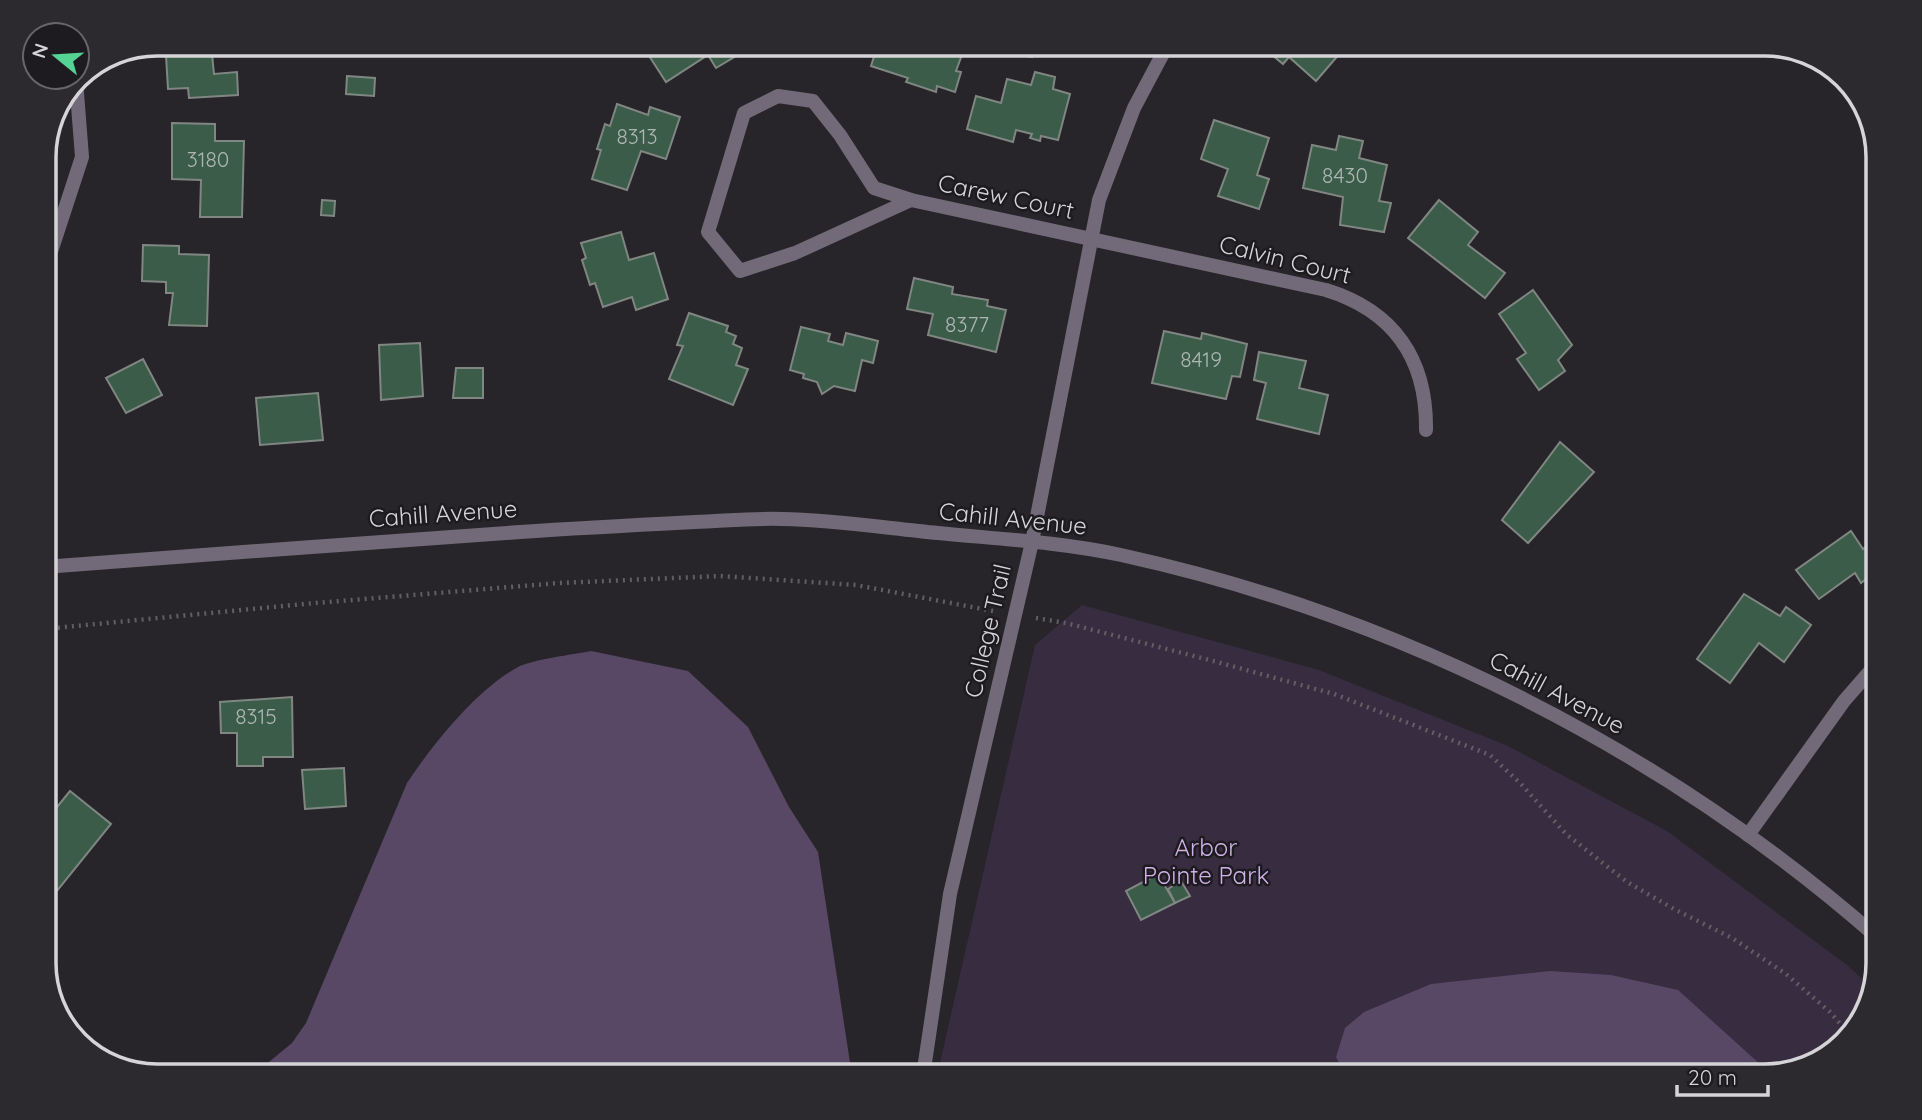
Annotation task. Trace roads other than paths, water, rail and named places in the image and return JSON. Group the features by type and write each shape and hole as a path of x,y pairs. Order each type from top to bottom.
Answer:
{"street":[{"name":"College Trail","path":"925,1064 950,894 1032,542 1099,200 1134,108 1162,56"},
{"path":"56,236 82,157 77,95"},
{"name":"Carew Court","path":"911,200 795,253 740,271 708,232 744,113 778,96 813,101 840,135 874,188 911,200 1092,239"},
{"name":"Calvin Court","path":"1092,239 1348,296 1387,323 1402,340 1415,362 1426,407 1426,429"},
{"name":"Cahill Avenue","path":"56,566 559,529 780,519 1032,542 1116,554 1175,568 1291,602 1404,644 1471,674 1567,722 1662,778 1748,835 1866,928"},
{"path":"1748,835 1844,701 1866,676"}],"park label":[{"name":"Arbor Pointe Park","path":"1206,862"}]}
